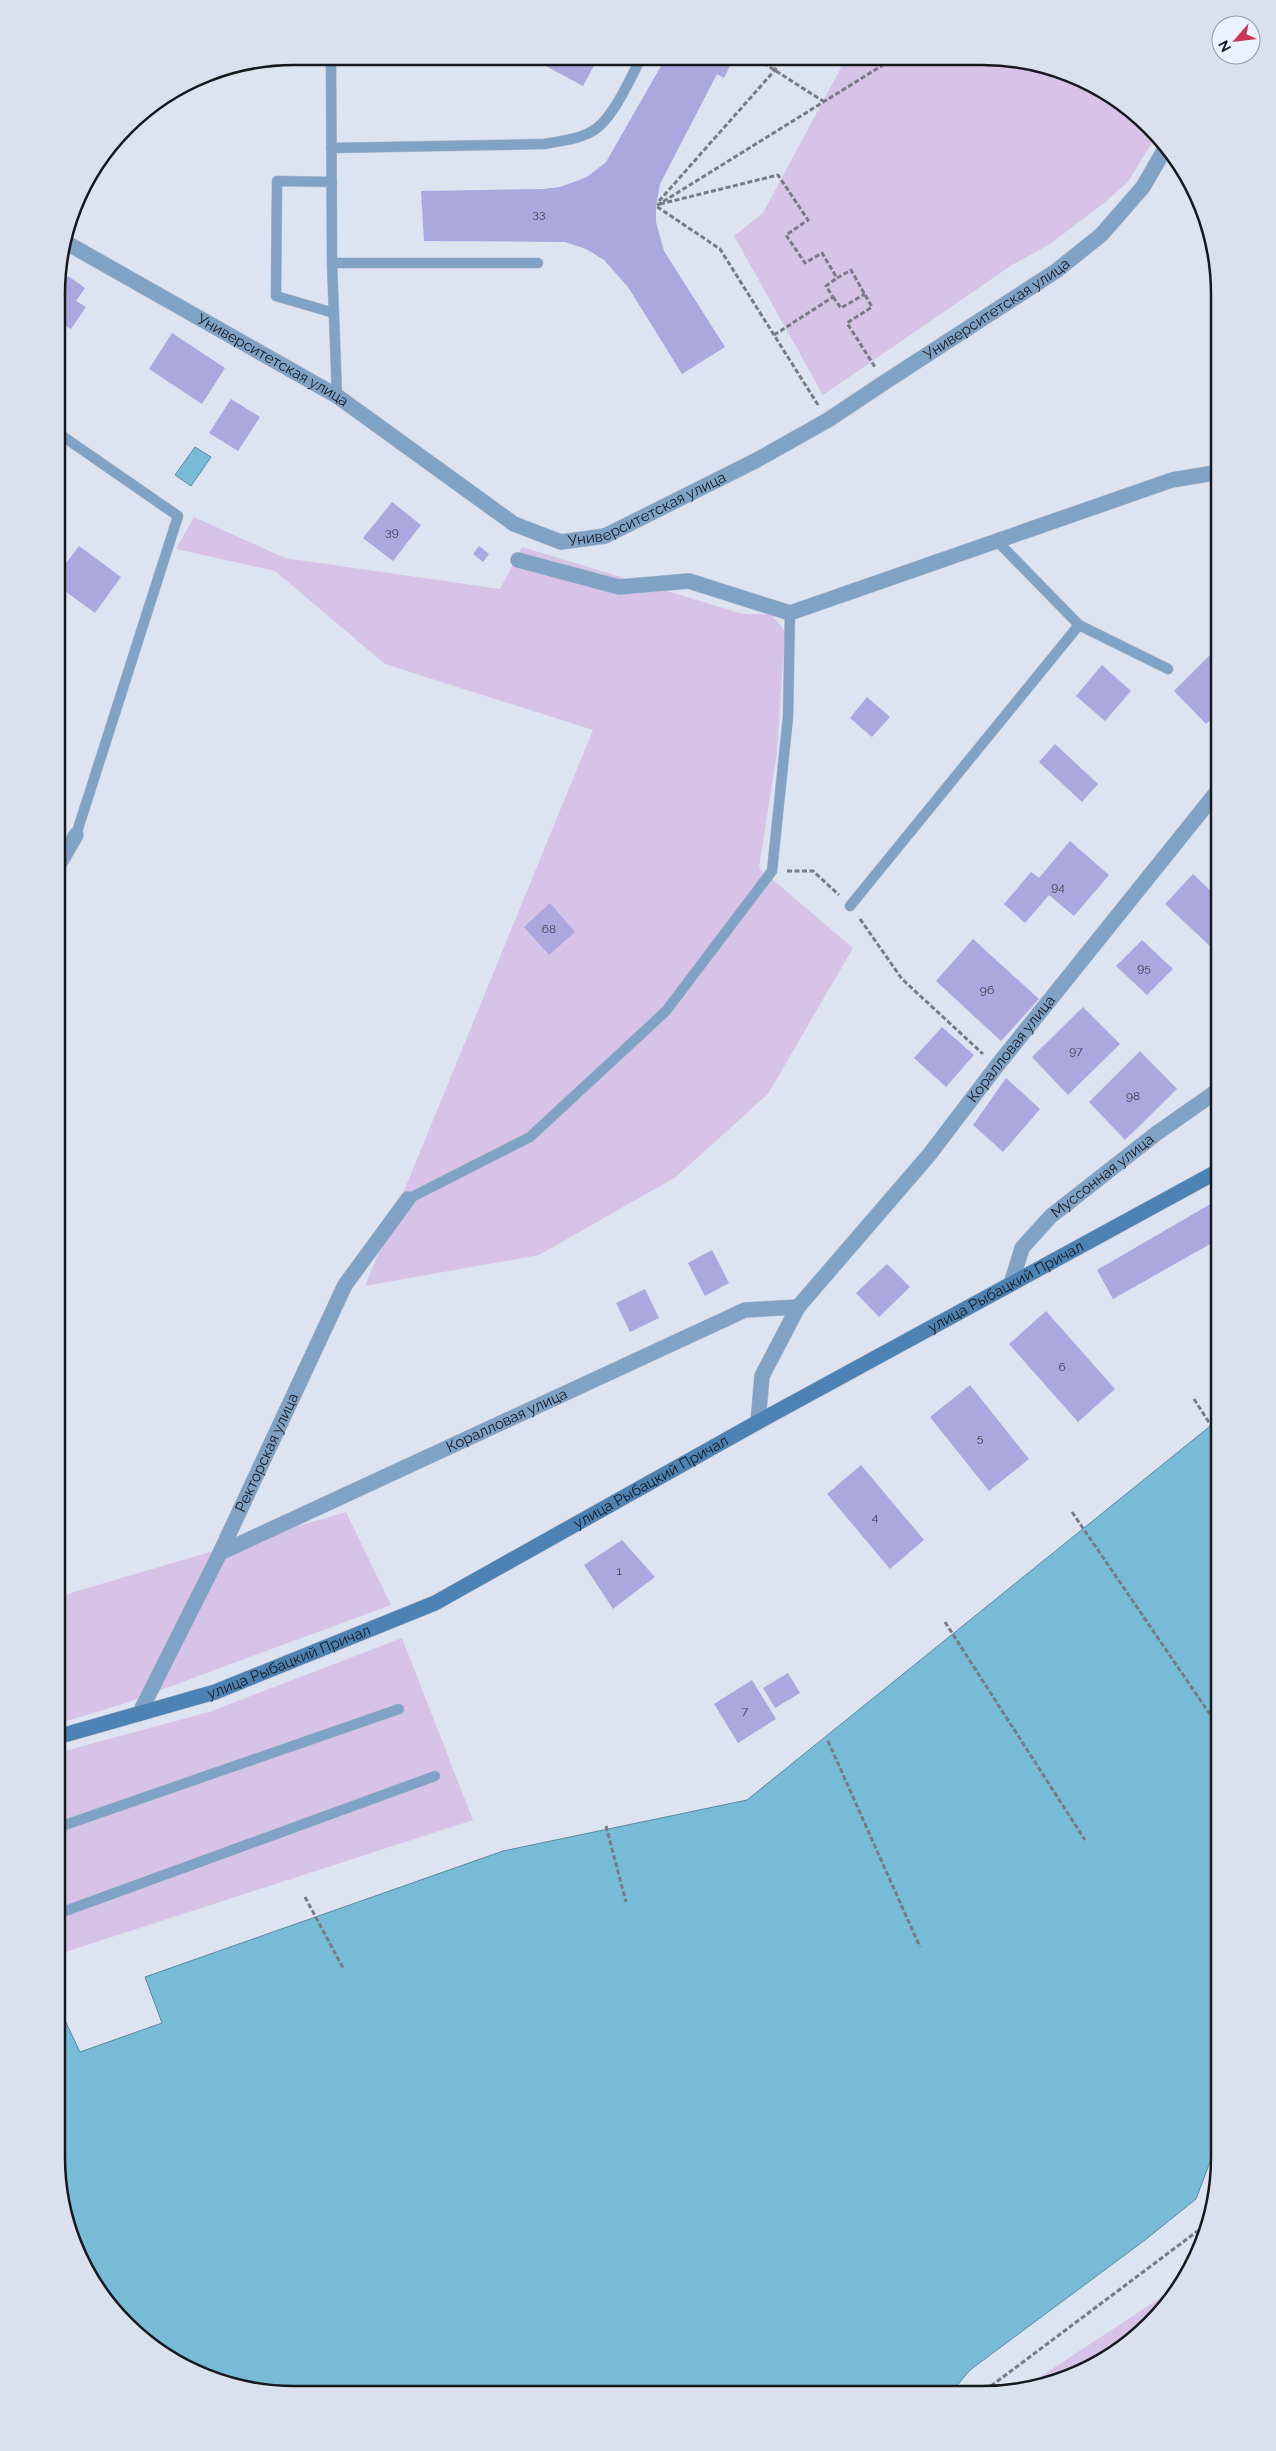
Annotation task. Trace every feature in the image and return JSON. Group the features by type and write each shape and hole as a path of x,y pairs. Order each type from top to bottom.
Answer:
{"main road":[{"name":"улица Рыбацкий Причал","path":"65,1735 215,1692 435,1603 758,1422 1211,1175"}],"street":[{"name":"Университетская улица","path":"70,245 337,396 514,524 561,542 605,536 755,461 828,420 1056,271 1101,235 1144,187 1163,153"},
{"path":"518,560 620,587 689,581 790,613 1172,480 1211,474"},
{"name":"Коралловая улица","path":"758,1422 762,1376 798,1307 929,1155 996,1067 1211,799"},
{"path":"65,854 76,835"},
{"name":"Муссонная улица","path":"1011,1284 1022,1248 1051,1216 1157,1133 1211,1095"},
{"name":"Ректорская улица","path":"139,1714 220,1552 344,1285 408,1199"},
{"name":"Коралловая улица","path":"220,1552 745,1310 798,1307"}],"lane":[{"path":"331,65 332,263 337,396"},
{"path":"332,148 544,144 572,139 596,128 612,111 637,65"},
{"path":"332,182 277,181 276,296 334,313"},
{"path":"332,263 538,263"},
{"path":"65,438 178,516 76,835"},
{"path":"997,541 1079,625 1168,670"},
{"path":"408,1199 530,1137 666,1011 772,872 788,717 790,613"},
{"path":"850,906 1079,625"},
{"path":"65,1827 399,1709"},
{"path":"65,1911 435,1776"}],"path":[{"path":"767,65 823,101"},
{"path":"656,206 775,70 777,65"},
{"path":"656,206 883,65"},
{"path":"656,206 778,175 808,220 786,235 804,264 822,253 838,278"},
{"path":"656,206 720,249 816,402"},
{"path":"865,294 840,308 826,286 852,270 865,294 872,307 847,323 885,382"},
{"path":"774,335 833,297"},
{"path":"772,872 812,871 850,906 902,979 996,1067"},
{"path":"1194,1399 1211,1426"},
{"path":"1072,1512 1211,1716"},
{"path":"945,1622 1085,1840"},
{"path":"828,1741 920,1947"},
{"path":"606,1826 626,1902"},
{"path":"305,1897 343,1968"},
{"path":"992,2386 1199,2230"}],"shaded area":[{"path":"842,65 997,65 1027,69 1070,82 1096,96 1121,112 1153,142 1128,182 1104,203 1050,244 1012,265 823,395 734,236 763,213"},
{"path":"194,517 285,558 500,589 522,547 743,614 771,614 785,631 777,752 759,868 853,948 768,1094 676,1177 539,1255 365,1286 593,730 385,664 275,571 176,549"},
{"path":"346,1512 391,1605 123,1704 65,1722 65,1595"},
{"path":"402,1638 473,1820 65,1952 65,1751 209,1712"},
{"path":"1165,2295 1144,2319 1109,2347 1070,2369 1036,2379"}],"water":[{"path":"195,447 211,457 191,486 175,475"},
{"path":"1211,1425 1211,2159 1196,2199 1145,2240 970,2370 957,2386 279,2386 249,2382 221,2374 206,2369 180,2355 143,2329 112,2296 82,2245 69,2202 65,2172 65,2020 80,2052 162,2023 145,1977 503,1851 747,1800"}],"building":[{"path":"544,65 594,65 583,86"},
{"path":"662,65 730,65 724,78 717,74 660,184 656,206 656,222 664,251 725,347 682,374 628,287 604,260 586,249 565,242 424,241 421,191 543,189 560,187 587,177 606,162"},
{"path":"68,276 85,288 76,301 86,307 71,329 65,325 65,281"},
{"path":"172,333 225,368 202,404 149,369"},
{"path":"231,399 260,417 238,451 209,433"},
{"path":"392,502 421,525 393,561 363,538"},
{"path":"79,546 121,577 95,613 65,591 65,565"},
{"path":"479,546 489,554 483,562 473,554"},
{"path":"1211,654 1211,719 1206,724 1174,691"},
{"path":"1102,665 1131,691 1105,721 1076,696"},
{"path":"867,697 890,717 872,737 850,718"},
{"path":"1055,744 1098,784 1082,802 1039,762"},
{"path":"1070,841 1109,875 1074,916 1049,895 1025,923 1004,904 1031,872 1039,878"},
{"path":"1193,874 1211,891 1211,945 1210,946 1165,904"},
{"path":"550,903 575,932 549,955 524,927"},
{"path":"973,939 1039,999 1001,1041 936,981"},
{"path":"1142,940 1173,969 1147,995 1116,966"},
{"path":"1083,1007 1120,1044 1068,1095 1032,1057"},
{"path":"942,1027 974,1055 946,1087 914,1058"},
{"path":"1140,1051 1177,1089 1125,1140 1089,1102"},
{"path":"1006,1078 1040,1109 1003,1152 973,1125"},
{"path":"1211,1204 1211,1244 1113,1299 1097,1270"},
{"path":"712,1250 729,1283 705,1296 688,1263"},
{"path":"887,1264 910,1287 879,1317 856,1293"},
{"path":"645,1289 659,1318 630,1332 616,1303"},
{"path":"1046,1311 1115,1389 1078,1422 1009,1344"},
{"path":"970,1385 1029,1459 989,1491 930,1417"},
{"path":"861,1465 924,1540 890,1569 827,1494"},
{"path":"622,1540 655,1577 613,1609 584,1565"},
{"path":"788,1673 800,1693 775,1708 763,1688"},
{"path":"752,1680 776,1719 738,1743 714,1704"}]}
